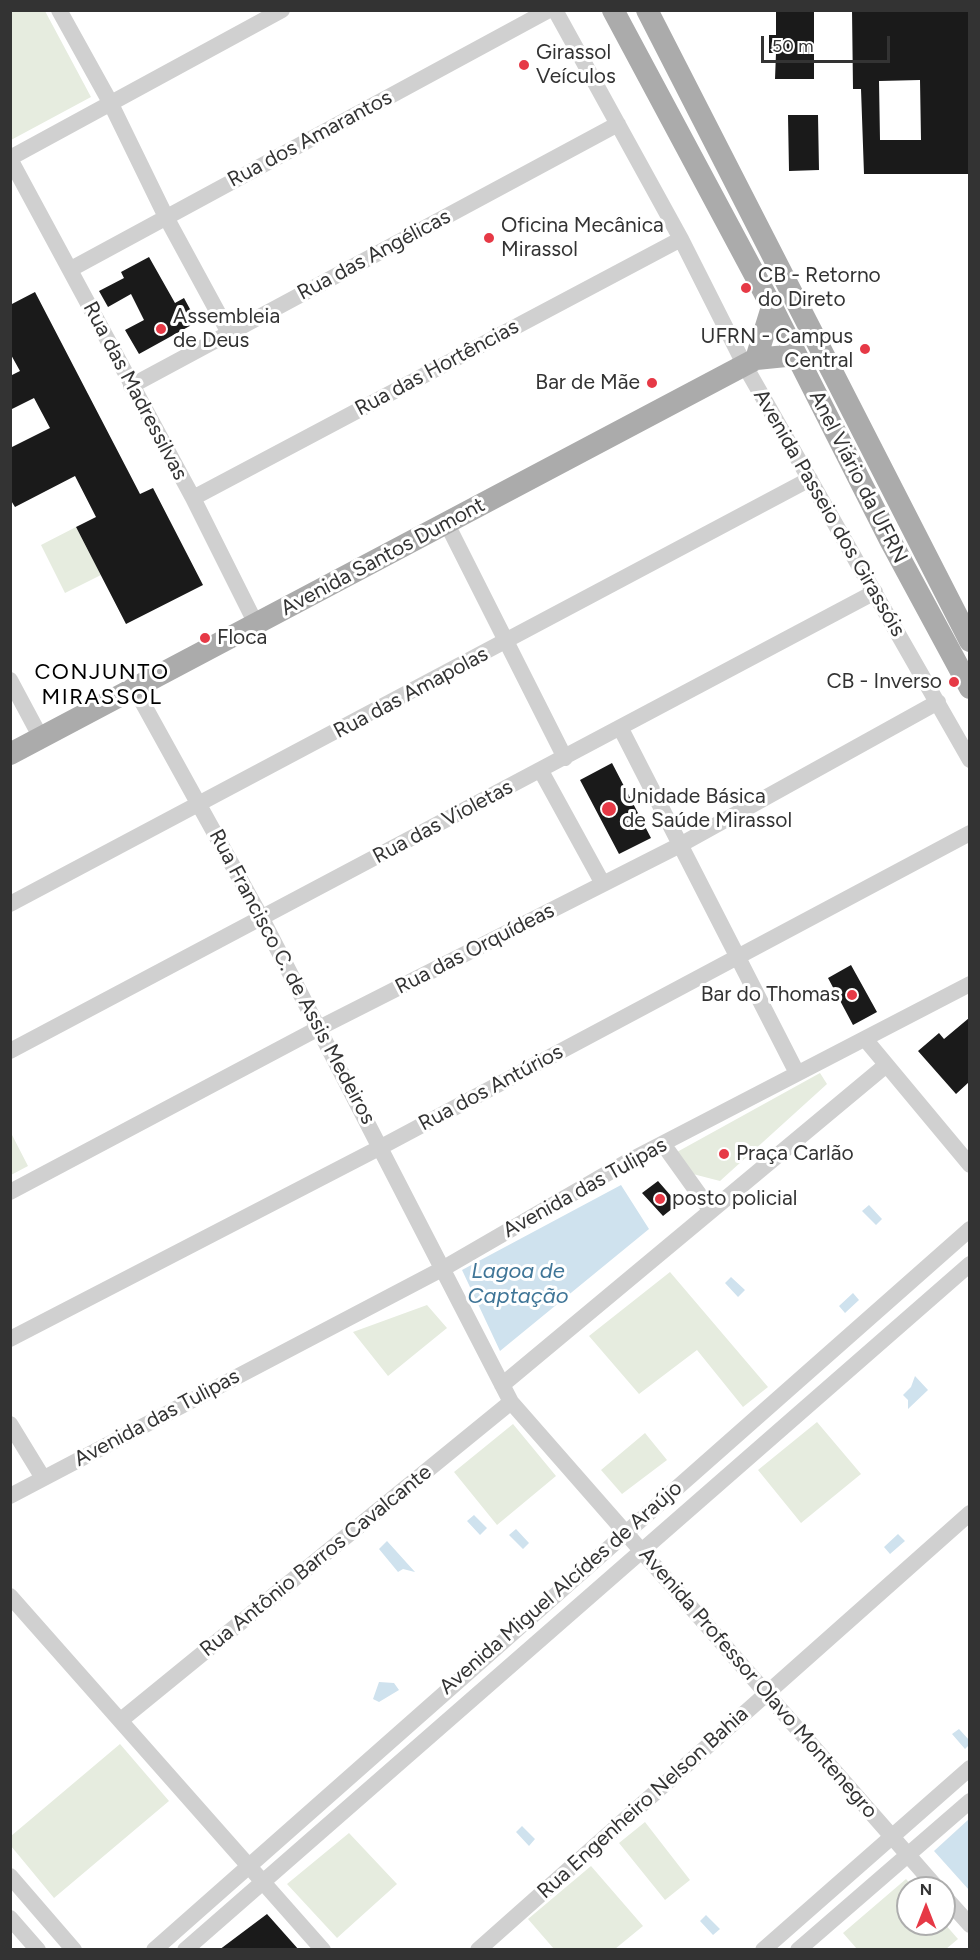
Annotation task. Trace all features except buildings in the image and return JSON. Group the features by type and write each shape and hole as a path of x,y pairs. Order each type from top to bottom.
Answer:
{"main road":[{"name":"Anel Viário da UFRN","path":"613,10 772,307 890,540 969,688"},
{"name":"Anel Viário da UFRN","path":"647,10 969,641"},
{"path":"750,362 772,307"},
{"name":"Avenida Santos Dumont","path":"10,754 750,362 796,355"}],"street":[{"path":"59,10 110,102 166,217 229,333"},
{"path":"10,159 110,102 282,10"},
{"name":"Rua dos Amarantos","path":"71,269 549,10"},
{"name":"Avenida Passeio dos Girassóis","path":"555,10 750,362 810,479 969,760"},
{"name":"Rua das Angélicas","path":"130,386 618,124"},
{"name":"Rua das Madressilvas","path":"10,159 71,269 130,386 193,498 256,624"},
{"name":"Rua das Hortências","path":"193,498 681,239"},
{"name":"Rua das Amapolas","path":"10,904 506,643 810,479"},
{"path":"447,524 565,758"},
{"name":"Rua das Violetas","path":"10,1051 621,729 875,592"},
{"path":"10,680 41,738"},
{"name":"Rua Francisco C. de Assis Medeiros","path":"135,689 261,917 444,1268"},
{"name":"Rua das Orquídeas","path":"10,1192 320,1028 680,845 938,702"},
{"path":"621,729 797,1073"},
{"path":"541,771 603,884"},
{"name":"Rua dos Antúrios","path":"10,1340 381,1147 969,833"},
{"name":"Avenida das Tulipas","path":"10,1496 444,1268 663,1144 969,984"},
{"path":"865,1039 969,1165"},
{"path":"502,1385 885,1066"},
{"path":"663,1144 711,1211"},
{"name":"Avenida Miguel Alcídes de Araújo","path":"154,1950 969,1229"},
{"name":"Avenida Miguel Alcídes de Araújo","path":"185,1950 969,1264"},
{"name":"Avenida Professor Olavo Montenegro","path":"444,1268 511,1402 927,1876"},
{"name":"Rua Antônio Barros Cavalcante","path":"121,1720 511,1402"},
{"path":"10,1424 43,1478"},
{"name":"Rua Engenheiro Nelson Bahia","path":"478,1950 969,1513"},
{"path":"10,1596 250,1864 323,1950"},
{"path":"764,1950 969,1768"},
{"path":"798,1950 969,1801"},
{"path":"10,1876 74,1950"},
{"path":"956,1910 969,1925"},
{"path":"10,1918 38,1950"}],"shaded area":[{"path":"11,10 45,11 91,97 11,140"},
{"path":"76,527 101,575 65,593 41,545"},
{"path":"820,1073 827,1084 720,1181 689,1173 677,1152"},
{"path":"10,1134 28,1166 11,1175"},
{"path":"670,1272 768,1387 743,1407 697,1350 639,1394 589,1336"},
{"path":"427,1305 447,1328 388,1376 353,1332"},
{"path":"817,1422 861,1474 801,1523 758,1470"},
{"path":"513,1424 556,1476 497,1525 454,1472"},
{"path":"645,1433 667,1460 622,1494 601,1470"},
{"path":"120,1744 169,1801 54,1898 11,1846 11,1836"},
{"path":"645,1822 690,1880 665,1900 619,1843"},
{"path":"349,1833 397,1884 337,1938 287,1884"},
{"path":"591,1866 643,1926 615,1949 554,1949 528,1919"},
{"path":"896,1888 896,1936 955,1936 958,1939 946,1949 857,1949 843,1933"}],"water":[{"name":"Lagoa de Captação","path":"621,1185 649,1229 500,1351 462,1270"},
{"path":"869,1205 882,1219 876,1225 862,1211"},
{"path":"731,1277 745,1290 738,1297 725,1283"},
{"path":"853,1293 859,1300 845,1313 839,1306"},
{"path":"915,1376 928,1390 908,1409 908,1400 903,1395 911,1387"},
{"path":"474,1515 487,1528 480,1535 467,1521"},
{"path":"516,1529 529,1543 523,1549 509,1535"},
{"path":"898,1534 905,1541 890,1554 884,1547"},
{"path":"387,1541 415,1572 403,1569 398,1572 379,1549"},
{"path":"379,1682 394,1683 399,1690 379,1702 373,1699"},
{"path":"959,1729 969,1740 969,1745 965,1749 952,1734"},
{"path":"969,1819 969,1890 934,1851"},
{"path":"522,1826 535,1839 529,1846 516,1832"},
{"path":"706,1915 720,1929 713,1935 700,1921"}],"place":[{"name":"Girassol Veículos","path":"524,65"},
{"name":"Oficina Mecânica Mirassol","path":"489,238"},
{"name":"CB - Retorno do Direto","path":"746,288"},
{"name":"Assembleia de Deus","path":"161,329"},
{"name":"UFRN - Campus Central","path":"865,349"},
{"name":"Bar de Mãe","path":"652,383"},
{"name":"Floca","path":"205,638"},
{"name":"CB - Inverso","path":"954,682"},
{"name":"Unidade Básica de Saúde Mirassol","path":"609,809"},
{"name":"Bar do Thomas","path":"852,995"},
{"name":"Praça Carlão","path":"724,1154"},
{"name":"posto policial","path":"660,1199"}],"district":[{"name":"CONJUNTO MIRASSOL","path":"102,686"}]}
